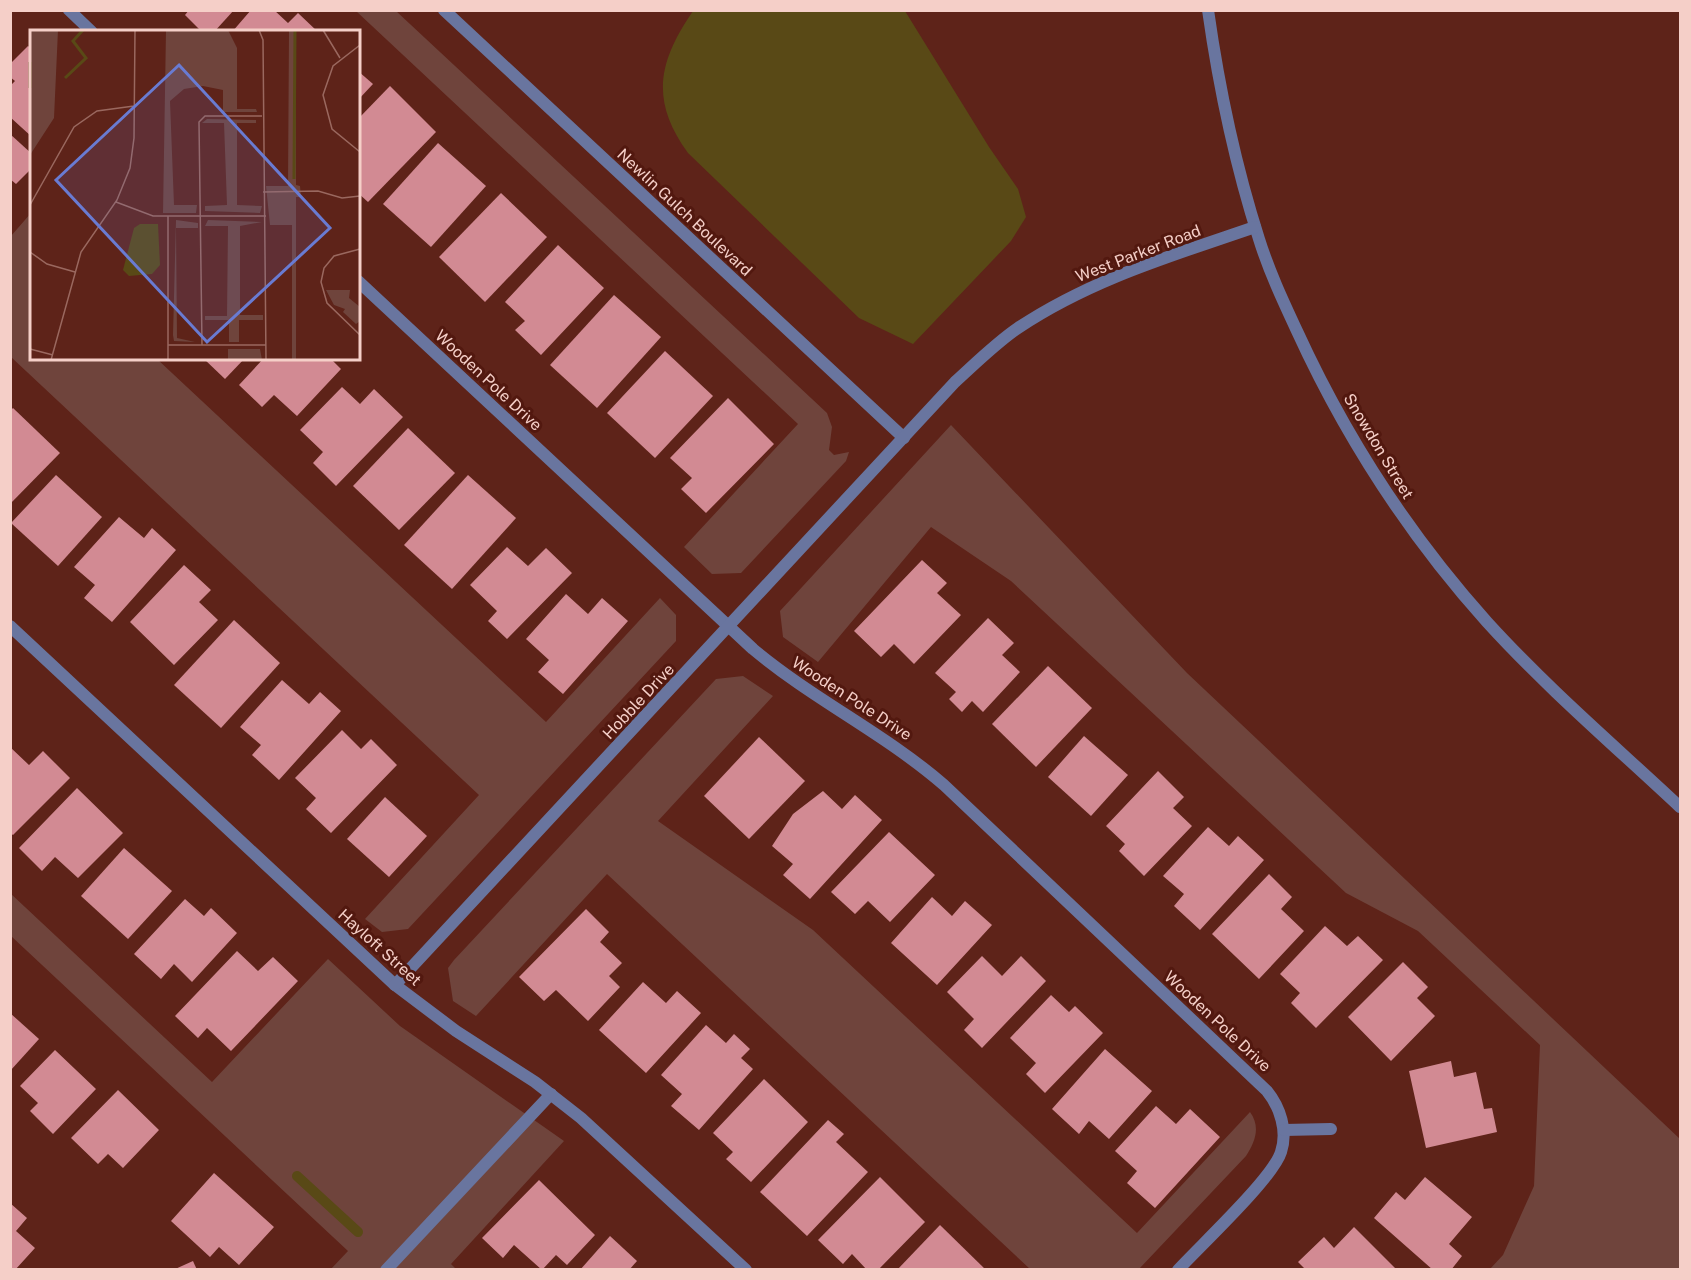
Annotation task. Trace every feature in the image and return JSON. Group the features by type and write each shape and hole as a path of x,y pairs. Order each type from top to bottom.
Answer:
{"street":[{"path":"69,10 90,30"},
{"name":"Newlin Gulch Boulevard","path":"444,10 904,438"},
{"name":"Snowdon Street","path":"1208,10 1216,69 1231,138 1255,227 1269,268 1317,374 1373,474 1411,529 1503,638 1680,807"},
{"name":"West Parker Road","path":"904,438 983,356 1017,328 1056,305 1117,275 1255,227"},
{"name":"Wooden Pole Drive","path":"360,283 729,627 792,680 906,753 944,785 1260,1083 1275,1103 1284,1130"},
{"name":"Hobble Drive","path":"395,985 904,438"},
{"name":"Hayloft Street","path":"10,626 395,985 456,1031 551,1094 619,1151 746,1269"},
{"path":"386,1269 551,1094"},
{"path":"1178,1269 1273,1168 1282,1150 1284,1130 1331,1129"}],"shaded area":[{"path":"356,11 396,11 827,413 832,427 829,450 834,455 849,452 846,461 741,573 712,574 684,547 798,424"},
{"path":"693,11 905,11 989,147 1018,189 1026,217 1011,241 913,344 859,318 688,153 668,116 663,82 672,47"},
{"path":"30,214 30,360 158,360 546,722 660,598 676,615 676,641 408,929 382,932 365,919 479,795 11,357 11,236"},
{"path":"951,425 1187,673 1680,1139 1680,1269 1490,1269 1503,1255 1534,1186 1540,1045 1418,931 1346,893 1011,581 931,527 818,662 783,637 780,611"},
{"path":"743,676 773,696 658,821 813,930 1137,1233 1250,1112 1255,1123 1256,1134 1246,1156 1139,1269 1030,1269 607,874 476,1016 453,1001 448,968 454,960 716,679"},
{"path":"10,893 212,1082 328,959 400,1026 564,1141 451,1264 456,1269 331,1269 348,1251 11,936"}],"building":[{"path":"189,10 234,10 216,30 200,30 185,15"},
{"path":"251,10 274,10 288,23 298,13 316,30 234,30"},
{"path":"28,46 30,48 30,135 10,117 10,86 15,81 10,77 10,64"},
{"path":"360,73 373,84 360,98"},
{"path":"390,86 436,132 368,202 360,195 360,117"},
{"path":"10,134 30,152 30,170 16,184 10,179"},
{"path":"438,143 486,186 431,247 383,204"},
{"path":"501,193 547,237 485,302 439,257"},
{"path":"558,245 604,288 541,355 515,330 525,321 505,302"},
{"path":"614,295 661,337 597,408 550,365"},
{"path":"665,351 713,396 655,458 607,413"},
{"path":"205,360 243,360 225,379"},
{"path":"262,360 332,360 341,369 297,416 274,395 262,407 239,385"},
{"path":"342,387 360,404 374,389 403,417 336,486 313,463 323,452 300,430"},
{"path":"728,398 774,444 706,513 681,489 692,478 670,458"},
{"path":"13,408 60,453 10,504 10,411"},
{"path":"408,428 455,473 399,530 353,486"},
{"path":"56,475 102,517 58,566 11,523"},
{"path":"468,475 516,518 452,589 404,545"},
{"path":"119,517 144,538 152,528 176,550 112,622 84,598 95,585 74,567"},
{"path":"507,547 528,566 546,548 572,573 507,639 488,621 497,611 470,585"},
{"path":"922,560 947,583 937,593 961,615 914,664 894,644 881,657 854,631"},
{"path":"184,565 211,590 199,602 218,620 174,665 130,622"},
{"path":"566,594 588,614 602,598 628,621 563,694 538,672 549,660 526,639"},
{"path":"988,618 1014,643 1002,655 1020,672 983,712 972,701 962,712 949,699 956,692 935,673"},
{"path":"234,620 280,663 221,728 174,685"},
{"path":"1048,666 1092,708 1036,767 992,724"},
{"path":"282,680 309,704 320,692 341,711 279,780 252,755 261,745 240,727"},
{"path":"342,730 361,749 371,739 397,765 331,833 306,809 316,798 295,778"},
{"path":"1084,736 1128,775 1091,816 1048,777"},
{"path":"759,737 805,781 749,839 704,796"},
{"path":"10,747 29,765 43,751 70,778 13,835 10,833"},
{"path":"1158,771 1184,797 1173,808 1192,826 1144,876 1119,851 1125,844 1106,826"},
{"path":"77,788 123,833 78,878 55,857 42,871 19,848"},
{"path":"823,791 842,809 855,795 882,820 810,899 783,875 793,864 772,846 793,814"},
{"path":"385,797 427,836 389,877 347,839"},
{"path":"1208,827 1229,846 1238,836 1264,860 1200,930 1174,906 1184,894 1163,876"},
{"path":"889,832 935,875 890,922 868,901 855,914 831,892"},
{"path":"124,848 172,891 128,939 81,896"},
{"path":"1269,874 1292,897 1281,909 1304,931 1259,979 1212,934"},
{"path":"932,897 952,916 965,901 992,925 937,985 891,943"},
{"path":"185,899 204,916 211,908 237,933 192,982 174,964 161,979 134,954"},
{"path":"586,909 609,932 600,942 622,963 609,976 620,987 588,1021 556,990 544,1001 519,977"},
{"path":"1325,926 1347,946 1358,936 1383,960 1316,1028 1291,1003 1300,993 1280,974"},
{"path":"237,951 258,971 273,957 298,981 231,1051 207,1028 198,1038 175,1016"},
{"path":"982,956 1002,976 1021,956 1046,981 982,1048 964,1030 974,1019 947,992"},
{"path":"1403,962 1428,987 1417,998 1435,1016 1391,1061 1348,1017"},
{"path":"643,982 666,1003 677,991 701,1013 646,1073 599,1030"},
{"path":"1051,995 1069,1012 1075,1006 1103,1033 1045,1093 1026,1074 1036,1063 1010,1038"},
{"path":"10,1013 39,1039 10,1071"},
{"path":"706,1025 726,1043 734,1034 750,1049 741,1058 753,1069 699,1130 671,1106 682,1094 661,1075"},
{"path":"1105,1049 1152,1091 1109,1139 1089,1121 1079,1134 1052,1109"},
{"path":"55,1050 96,1089 53,1134 30,1111 38,1103 20,1086"},
{"path":"1451,1061 1454,1077 1476,1072 1484,1109 1492,1108 1497,1132 1426,1148 1409,1071"},
{"path":"764,1079 808,1122 751,1182 726,1159 733,1152 713,1133"},
{"path":"118,1090 159,1130 123,1168 108,1154 98,1164 71,1138"},
{"path":"1156,1106 1176,1124 1190,1109 1220,1137 1155,1208 1127,1183 1137,1171 1115,1151"},
{"path":"828,1120 844,1134 836,1142 868,1172 807,1236 760,1192"},
{"path":"214,1173 274,1227 239,1265 219,1247 210,1257 171,1221"},
{"path":"880,1177 925,1222 878,1270 867,1270 852,1254 843,1264 818,1240"},
{"path":"1425,1177 1472,1217 1449,1244 1462,1256 1451,1270 1433,1270 1374,1218 1396,1192 1405,1200"},
{"path":"539,1180 595,1235 567,1265 556,1255 542,1270 514,1245 503,1258 482,1238"},
{"path":"10,1203 27,1218 16,1231 35,1248 15,1270 10,1270"},
{"path":"940,1225 986,1270 897,1270"},
{"path":"1354,1227 1397,1270 1306,1270 1298,1262 1324,1237 1334,1248"},
{"path":"610,1236 637,1261 629,1270 580,1270"},
{"path":"193,1261 197,1270 173,1270"}],"waterway":[{"path":"297,1176 358,1232"}]}
